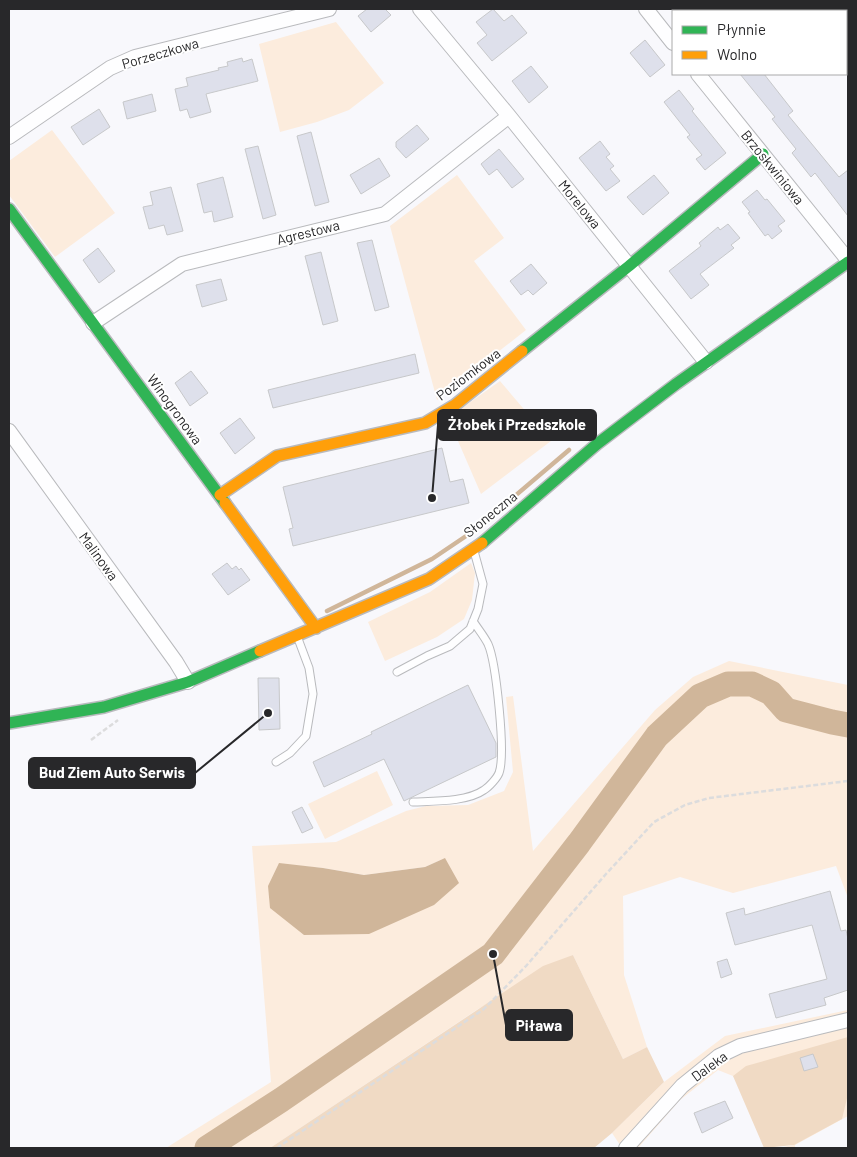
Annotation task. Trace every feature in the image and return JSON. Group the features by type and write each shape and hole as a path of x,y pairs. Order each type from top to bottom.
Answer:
{"street":[{"name":"Porzeczkowa","path":"9,137 110,68 135,57 329,9"},
{"name":"Morelowa","path":"420,9 509,116 706,362"},
{"path":"646,9 672,42"},
{"name":"Brzoskwiniowa","path":"699,75 848,261"},
{"name":"Agrestowa","path":"93,323 182,264 385,214 509,116"},
{"path":"629,266 763,154"},
{"name":"Winogronowa","path":"9,209 316,628"},
{"name":"Słoneczna","path":"9,723 104,707 188,682 429,579 473,548 597,444 706,362 848,261"},
{"name":"Poziomkowa","path":"220,495 277,456 425,422 455,405 629,266"},
{"name":"Malinowa","path":"9,431 176,662 188,682"},
{"name":"Daleka","path":"626,1148 682,1086 719,1056 740,1046 848,1020"}],"lane":[{"path":"397,672 450,646 470,629 478,609 482,584 473,548"},
{"path":"413,802 443,801 469,796 485,790 499,774 502,763 502,735 493,668 488,645 473,621"},
{"path":"276,762 290,753 306,736 313,694 309,668 296,636"}],"path":[{"path":"277,1148 484,1009 526,966 654,822 685,805 709,798 848,781"}],"shaded area":[{"path":"336,22 384,83 349,110 317,122 280,132 259,44"},
{"path":"52,130 115,213 55,257 9,195 9,161"},
{"path":"457,175 504,238 474,261 526,330 437,400 390,226"},
{"path":"500,381 551,441 481,494 448,418"},
{"path":"471,563 475,573 472,600 464,619 437,637 385,661 368,622 430,592"},
{"path":"729,661 848,685 848,898 836,866 733,893 680,877 623,896 624,975 647,1047 623,1059 573,955 478,1009 270,1148 166,1148 271,1082 252,846 336,842 406,811 426,806 468,805 504,791 513,772 506,697 513,696 533,851 655,710 693,677","holes":["445,858 304,935 279,864 323,868 364,875 425,867"]},
{"path":"377,771 393,805 325,839 308,804"},
{"path":"445,858 459,883 434,905 369,934 304,935 270,908 268,886 279,863 364,875 425,867"},
{"path":"573,955 623,1059 647,1047 664,1082 594,1148 270,1148 543,966"},
{"path":"848,1010 848,1116 795,1145 795,1148 777,1148 794,1145 733,1076 718,1070 680,1100 638,1148 622,1148 612,1133 664,1082 725,1036"},
{"path":"848,1037 848,1094 842,1119 794,1145 764,1148 733,1076 746,1066"}],"building":[{"path":"367,9 385,9 391,15 371,32 358,16"},
{"path":"493,9 504,21 512,15 527,33 492,61 477,43 487,35 476,22"},
{"path":"645,40 665,65 650,77 630,53"},
{"path":"242,58 243,62 252,59 258,81 206,94 211,112 190,118 187,109 180,111 175,89 188,86 186,78 219,70 218,68 228,66 227,62"},
{"path":"531,66 548,87 529,103 512,81"},
{"path":"741,75 765,75 793,111 788,115 839,177 848,170 848,216 815,173 811,177 792,153 796,149 772,119 775,117"},
{"path":"679,90 694,109 692,111 726,153 705,170 696,159 702,155 687,137 690,135 664,102"},
{"path":"152,94 156,111 127,119 123,102"},
{"path":"99,109 110,127 83,145 71,127"},
{"path":"417,125 429,139 406,158 396,147 396,142"},
{"path":"311,132 329,202 315,206 297,136"},
{"path":"600,141 610,154 606,157 614,166 610,169 620,181 606,191 579,158"},
{"path":"258,146 276,215 263,219 245,149"},
{"path":"499,149 524,179 512,188 497,169 489,175 481,164"},
{"path":"379,158 390,176 361,194 350,175"},
{"path":"654,175 669,193 643,215 627,197"},
{"path":"223,177 233,217 214,222 212,211 204,213 197,184"},
{"path":"171,187 183,231 167,235 164,225 149,229 143,207 153,205 150,192"},
{"path":"757,190 785,221 778,226 782,231 772,239 768,234 765,236 742,202"},
{"path":"728,224 740,238 731,245 734,248 700,274 709,285 691,299 669,271 701,246 699,243 718,227 720,230"},
{"path":"372,240 389,307 375,311 357,243"},
{"path":"98,248 115,271 99,283 83,260"},
{"path":"321,252 338,321 323,325 305,256"},
{"path":"531,264 547,283 533,295 528,290 521,295 510,281"},
{"path":"221,279 227,300 202,307 196,285"},
{"path":"415,354 419,373 273,408 268,390"},
{"path":"191,371 208,393 190,406 175,383"},
{"path":"240,418 255,438 235,454 220,433"},
{"path":"442,448 450,482 463,479 469,503 293,546 289,529 293,528 283,487"},
{"path":"227,563 232,569 236,566 239,570 241,568 250,580 228,595 212,574"},
{"path":"258,678 279,678 280,729 259,730"},
{"path":"468,685 496,743 496,757 404,801 384,759 324,787 313,762"},
{"path":"302,807 313,828 302,833 292,812"},
{"path":"830,891 841,931 846,930 848,939 848,990 824,998 826,1005 776,1018 769,994 827,979 812,925 735,945 726,913 744,908 745,915"},
{"path":"727,959 732,974 721,978 717,962"},
{"path":"813,1054 818,1067 804,1071 800,1058"},
{"path":"725,1101 733,1118 702,1133 694,1113"}],"waterway":[{"path":"327,611 432,559 475,530 569,450"},
{"path":"207,1148 281,1100 493,954 579,843 657,736 700,696 728,684 752,684 771,693 786,710 848,725"}],"traffic: fast":[{"path":"522,351 629,266 763,154"},
{"path":"9,209 225,503"},
{"path":"482,543 597,444 676,384 848,262"},
{"path":"9,723 104,707 188,682 260,651"}],"traffic: slow":[{"path":"220,495 277,456 425,423 455,405 522,351"},
{"path":"225,503 316,628"},
{"path":"260,651 429,579 482,543"}],"place":[{"name":"Żłobek i Przedszkole","path":"432,498"},
{"name":"Bud Ziem Auto Serwis","path":"268,713"},
{"name":"Piława","path":"493,954"}]}
